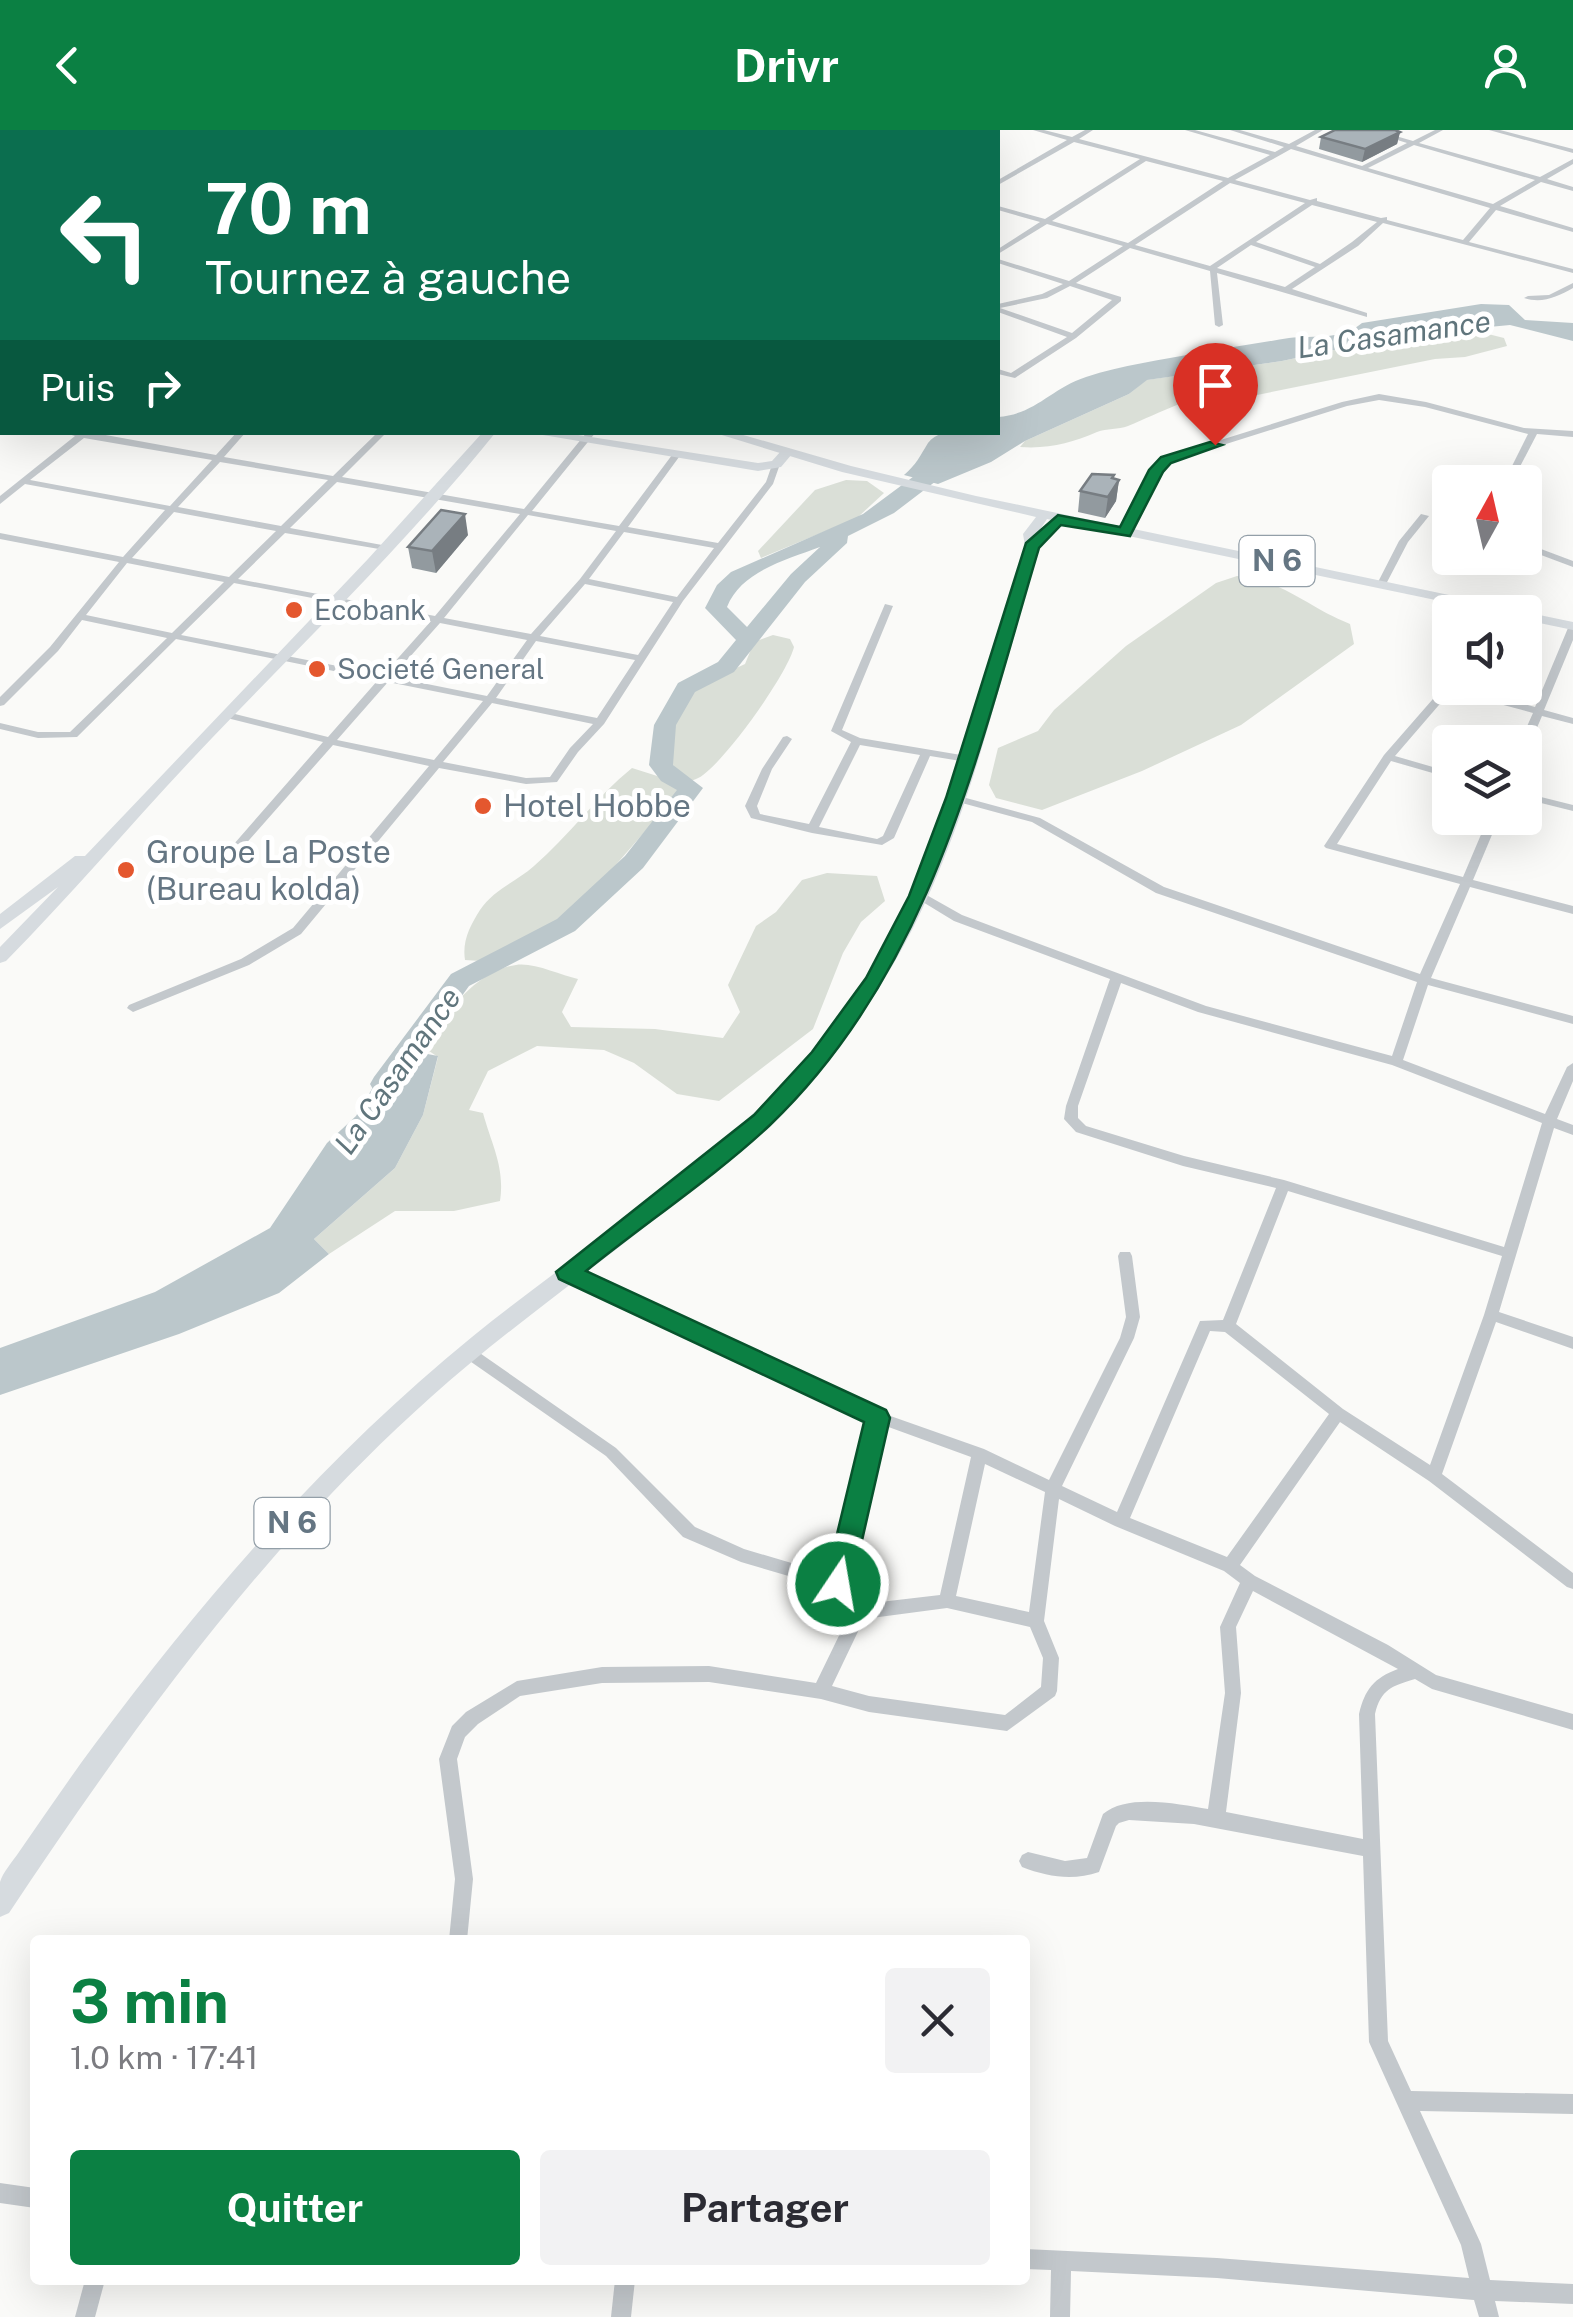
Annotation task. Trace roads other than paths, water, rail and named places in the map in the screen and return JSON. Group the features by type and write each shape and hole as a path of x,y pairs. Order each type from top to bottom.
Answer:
{"main road":[{"path":"0,957 59,899 110,838 435,496 487,435"},
{"path":"725,435 781,459"},
{"path":"589,437 675,457 758,467 781,459 824,460 1050,518"},
{"path":"1004,508 1017,516 1030,540"},
{"name":"N 6","path":"0,1904 65,1804 146,1692 241,1576 422,1392 762,1120 820,1057 875,981 919,896 955,798 1030,540 1050,518 1432,595"},
{"path":"1542,620 1573,627"},
{"path":"0,923 110,838"}],"street":[{"path":"1036,130 1573,271"},
{"path":"1000,182 1090,130"},
{"path":"1188,130 1274,154"},
{"path":"1232,130 1573,230"},
{"path":"1000,307 1044,296 1071,282 1228,180 1320,130"},
{"path":"1368,130 1573,189"},
{"path":"1364,167 1440,130"},
{"path":"1492,130 1573,151"},
{"path":"1000,251 1145,159"},
{"path":"1465,242 1495,206 1573,161"},
{"path":"1214,268 1314,200"},
{"path":"1000,209 1214,268 1364,315"},
{"path":"1286,290 1384,220"},
{"path":"1250,242 1319,266"},
{"path":"1000,262 1118,299 1073,336 1012,376 1000,372"},
{"path":"1214,268 1219,325"},
{"path":"1528,298 1551,298 1573,285"},
{"path":"1000,309 1073,336"},
{"path":"1125,533 1156,470 1166,460 1345,404 1380,397 1403,400 1534,431 1573,434"},
{"path":"1517,465 1534,431"},
{"path":"0,501 84,435"},
{"path":"90,435 719,546"},
{"path":"0,703 31,674 125,560 239,435"},
{"path":"0,726 38,735 73,735 380,435"},
{"path":"238,846 438,620 589,437"},
{"path":"133,1008 244,962 297,931 492,697 533,638 583,581 675,457"},
{"path":"227,715 437,763 540,783 553,780 600,722 679,600 770,482 781,459"},
{"path":"23,481 382,548"},
{"path":"1382,584 1404,541 1424,516"},
{"path":"0,536 640,658"},
{"path":"1542,552 1573,564"},
{"path":"583,581 679,600"},
{"path":"888,606 835,726 841,736 857,740 967,759"},
{"path":"80,616 600,722"},
{"path":"1533,725 1573,627"},
{"path":"1436,705 1388,757 1330,846 1573,910"},
{"path":"1514,705 1573,721"},
{"path":"787,739 767,769 751,806 754,816 884,842 927,752"},
{"path":"812,830 857,740"},
{"path":"1388,757 1432,770"},
{"path":"955,798 1036,820 1160,890 1424,980 1573,1020"},
{"path":"1542,800 1573,808"},
{"path":"1396,1062 1424,980 1486,835"},
{"path":"919,896 958,918 1117,978 1273,1030 1396,1062 1573,1130"},
{"path":"1117,978 1070,1119 1081,1129 1508,1252"},
{"path":"1434,1476 1491,1315 1549,1121 1573,1067"},
{"path":"1228,1326 1284,1185"},
{"path":"458,1935 464,1879 448,1759 458,1732 472,1718 517,1689 602,1676 709,1674 821,1691 869,1704 1007,1723 1048,1691 1051,1658 1036,1621 1053,1488 1127,1338 1133,1317 1125,1256"},
{"path":"568,1272 877,1418 978,1454 1121,1522 1230,1566 1249,1581 1432,1681 1573,1722"},
{"path":"1491,1315 1573,1343"},
{"path":"1121,1522 1205,1325 1228,1326 1338,1413 1434,1476 1573,1582"},
{"path":"470,1353 611,1452 689,1532 741,1555 838,1584 859,1612"},
{"path":"1230,1566 1338,1413"},
{"path":"838,1584 877,1418"},
{"path":"948,1601 978,1454"},
{"path":"1216,1818 1234,1693 1228,1627 1249,1581"},
{"path":"859,1612 948,1601 1036,1621"},
{"path":"821,1691 859,1612"},
{"path":"1416,1671 1384,1680 1370,1696 1367,1714 1378,2042 1471,2244 1489,2317"},
{"path":"1028,1862 1065,1870 1092,1866 1111,1817 1126,1809 1216,1818 1372,1849"},
{"path":"1407,2101 1573,2104"},
{"path":"0,2193 30,2197"},
{"path":"1030,2260 1217,2268 1573,2294"},
{"path":"1060,2317 1061,2264"},
{"path":"85,2317 94,2285"},
{"path":"621,2317 624,2285"}],"water":[{"path":"1481,304 1509,305 1525,320 1573,323 1573,341 1510,325 1466,333 1395,337 1282,361 1147,380 1129,394 938,484 904,475 934,437 1000,435 1000,417 1023,411 1073,382 1100,373 1289,338 1336,335 1362,323"},
{"path":"396,1048 438,1056 423,1115 395,1168 314,1239 329,1254 279,1293 179,1334 0,1395 0,1348 155,1292 270,1228 327,1143 356,1116"}],"waterway":[{"name":"La Casamance","path":"748,640 716,608 726,587 756,567 887,509 954,458"},
{"path":"748,640 798,578 840,539"},
{"name":"La Casamance","path":"384,1084 460,980 566,925 634,862 691,788 669,776 661,765 665,725 686,688 726,667 748,640"}],"place":[{"name":"Ecobank","path":"294,610"},
{"name":"Societé General","path":"317,669"},
{"name":"Hotel Hobbe","path":"483,806"},
{"name":"Groupe La Poste (Bureau kolda)","path":"126,870"}]}
